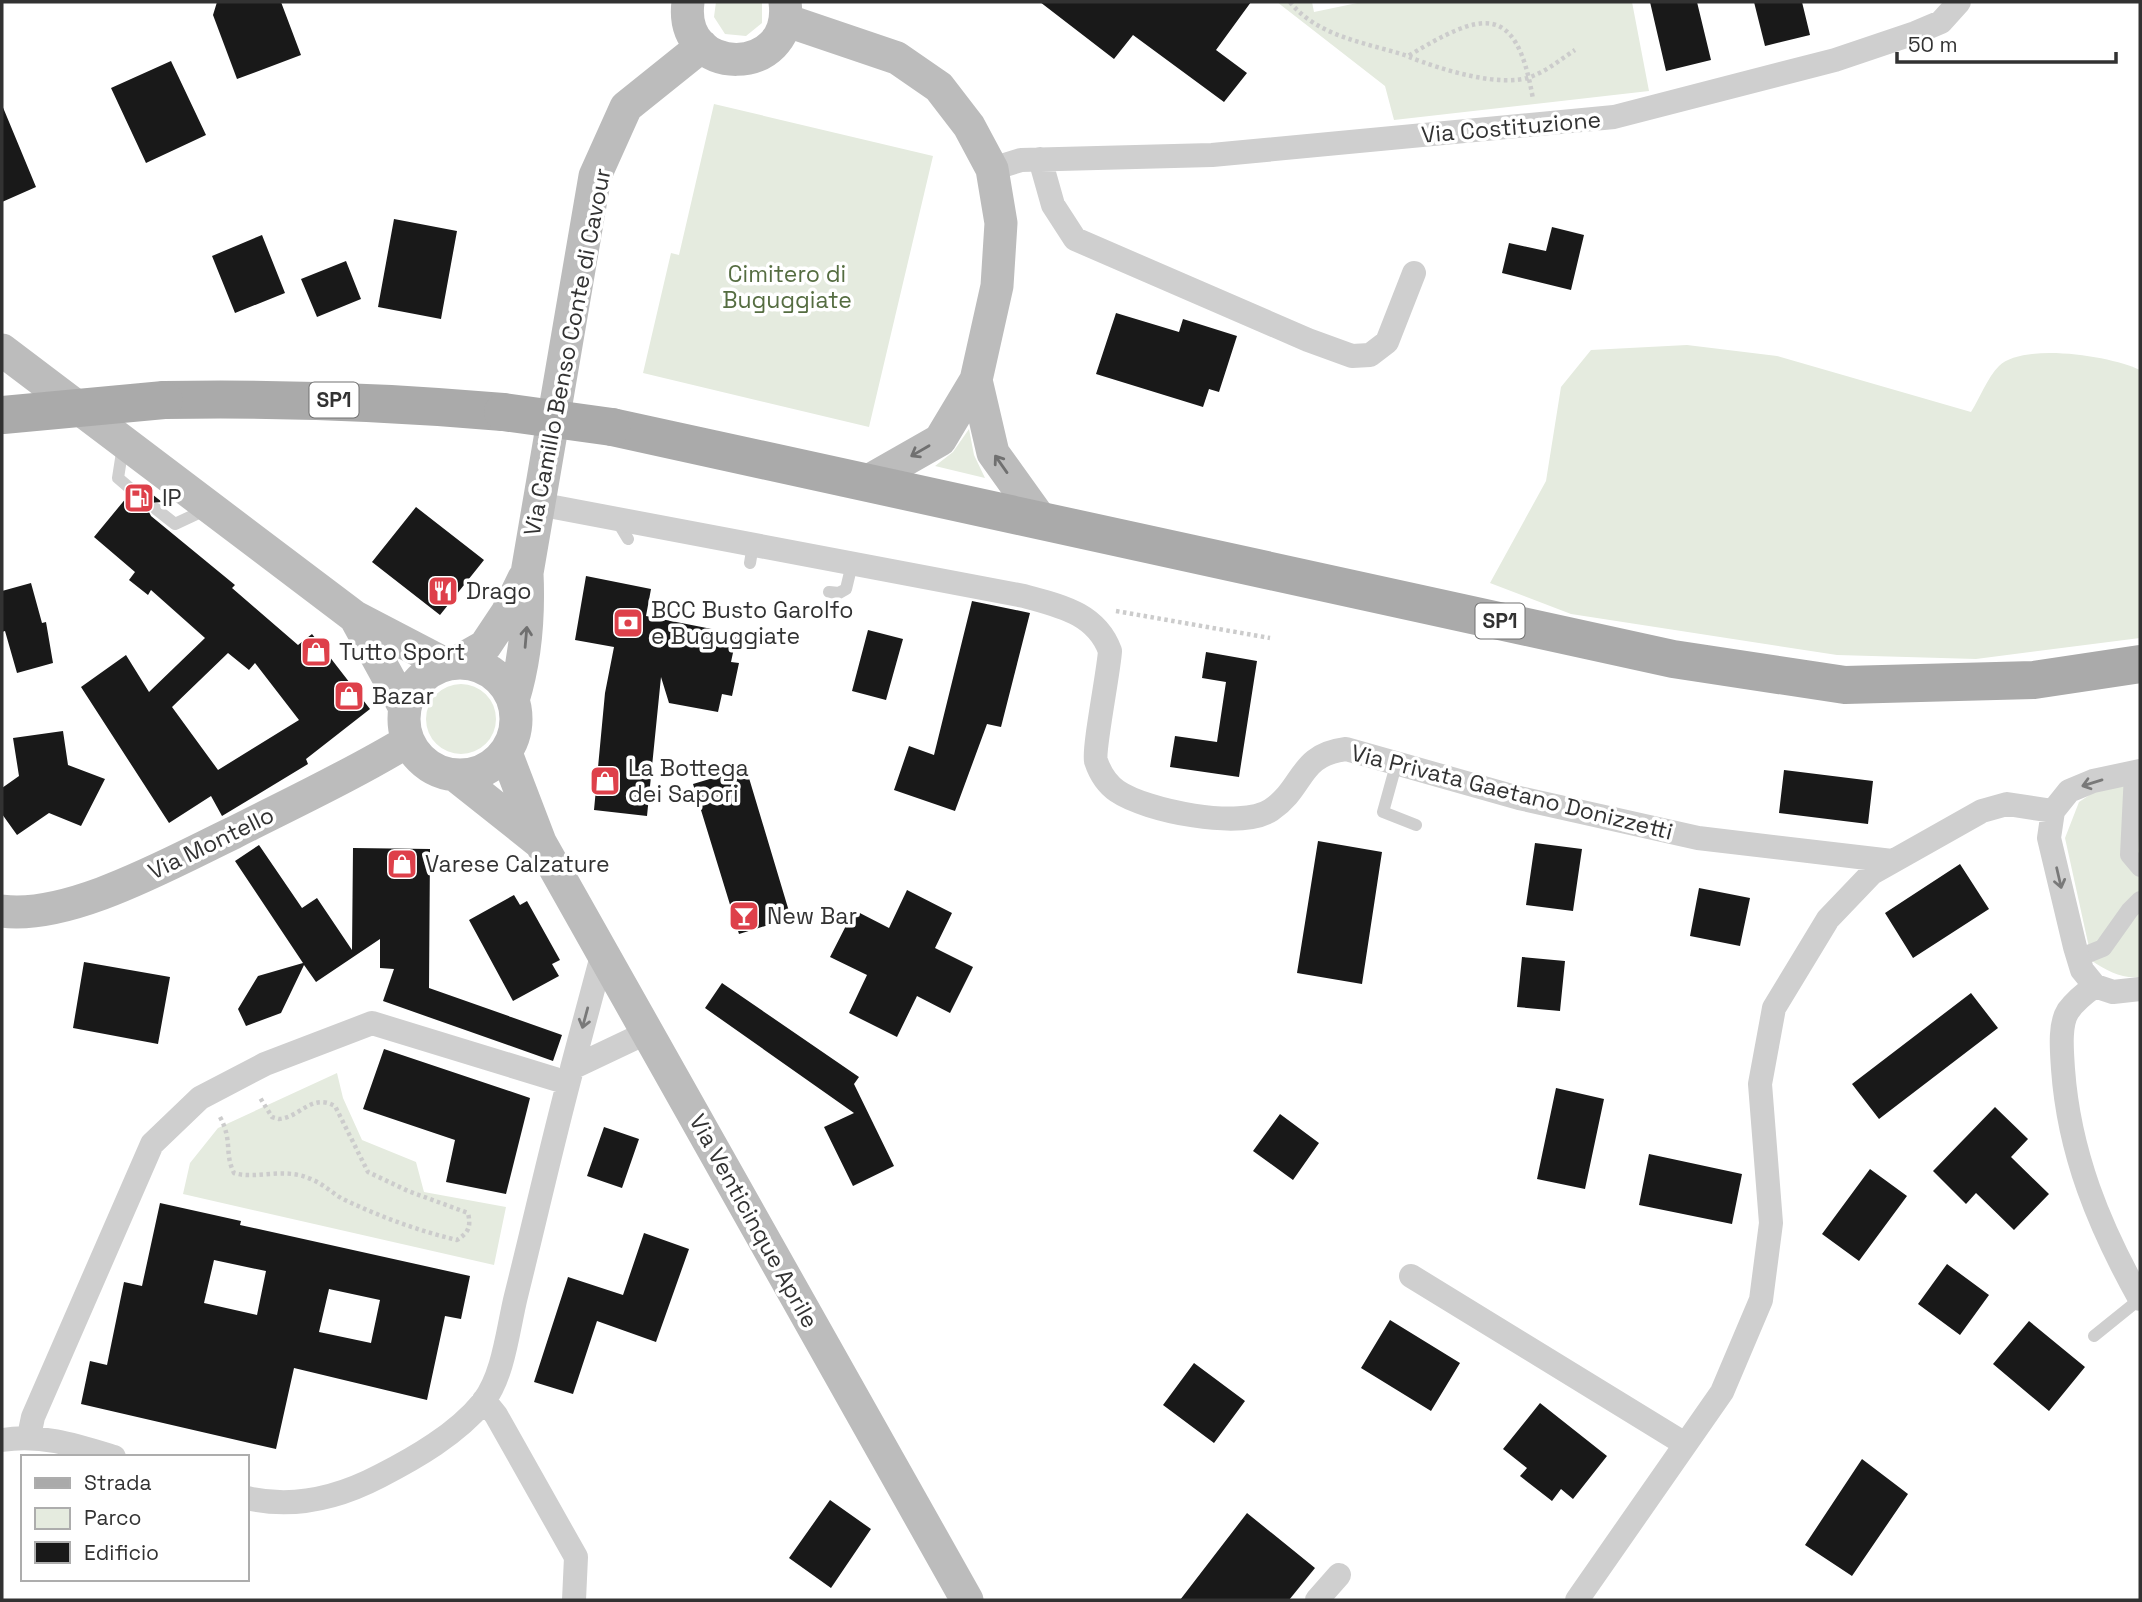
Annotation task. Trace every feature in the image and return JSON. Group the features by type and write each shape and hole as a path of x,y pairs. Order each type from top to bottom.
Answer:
{"main road":[{"path":"688,2 687,19 702,47 714,56 744,60 771,47 785,11 897,58 939,87 969,126 992,169 1001,223 997,286 976,380 940,440 869,481"},
{"name":"Via Camillo Benso Conte di Cavour","path":"513,700 523,668 529,604 527,573 595,176 626,107 702,47"},
{"path":"2,350 355,617 450,663 473,664 491,671 505,684 513,700 515,727 506,752 492,766 474,774 455,775 427,764 408,741 405,708 355,617"},
{"path":"976,380 993,453 1041,520"},
{"name":"SP1","path":"2,415 164,400 273,398 391,402 503,412 612,427 869,481 1673,659 1845,685 2034,680 2140,664"},
{"name":"Via Camillo Benso Conte di Cavour","path":"450,663 485,646 507,613 527,573"},
{"path":"405,708 419,680 450,663"},
{"name":"Via Montello","path":"2,911 64,905 129,883 349,776 408,741"},
{"name":"Via Venticinque Aprile","path":"506,752 540,842 967,1600"},
{"name":"Via Venticinque Aprile","path":"455,775 540,842"}],"street":[{"name":"Via Costituzione","path":"992,169 1021,160 1212,155 1614,117 1835,60 1941,22 1959,2"},
{"path":"1040,159 1053,205 1075,239 1308,340 1352,356 1370,355 1387,342 1414,273"},
{"path":"538,504 622,529 752,554 852,564 1024,596 1069,608"},
{"name":"Via Privata Gaetano Donizzetti","path":"1069,608 1091,622 1104,636 1110,651 1095,758 1102,775 1117,791 1150,808 1226,818 1252,817 1270,810 1288,794 1315,758 1331,751 1346,749 1518,799 1698,838 1892,862"},
{"path":"2140,867 2129,855 2136,772 2093,781 2069,790 2053,811 2049,838 2082,970 2095,986 2113,992 2140,989"},
{"path":"1577,1600 1722,1392 1761,1300 1771,1223 1760,1084 1774,1008 1828,919 1872,873 1982,811 2007,804 2053,811"},
{"path":"2078,958 2103,948 2140,900"},
{"path":"248,1498 294,1503 329,1497 366,1483 407,1462 466,1419 484,1400 504,1346 603,952"},
{"path":"2095,986 2066,1013 2061,1046 2066,1111 2082,1175 2108,1243 2140,1299"},
{"path":"29,1436 33,1417 152,1144 208,1093 246,1074 372,1023 570,1076 648,1032"},
{"path":"1411,1276 1685,1444"},
{"path":"484,1400 496,1415 576,1557 574,1600"},
{"path":"2,1440 29,1436 66,1442 108,1455"},
{"path":"1317,1600 1339,1575"}],"lane":[{"path":"124,442 118,478 132,490"},
{"path":"156,509 175,524 210,508"},
{"path":"829,592 839,593 846,589 852,564"},
{"path":"1396,765 1383,812 1416,825"},
{"path":"2094,1336 2140,1299"}],"path":[{"path":"1290,2 1299,13 1331,34 1408,56 1450,72 1486,78 1530,78 1575,50"},
{"path":"1408,56 1458,27 1470,22 1492,21 1511,31 1530,78 1538,124"},
{"path":"1069,608 1124,611 1270,638"},
{"path":"208,1093 230,1135 229,1164 234,1173 242,1175 276,1171 312,1179 343,1199 425,1232 457,1240 466,1234 470,1226 468,1213 408,1191 368,1172 335,1106 326,1101 316,1102 284,1119 272,1117 246,1074"}],"green space":[{"path":"716,2 762,2 762,23 746,36 725,34 714,17"},
{"path":"1277,2 1312,2 1314,12 1362,2 1632,2 1649,91 1394,120 1385,86"},
{"name":"Cimitero di Buguggiate","path":"714,104 933,156 869,427 643,373 671,253 679,255"},
{"path":"1687,345 1777,356 1971,412 1999,366 2011,359 2027,355 2047,353 2089,356 2140,370 2140,638 1976,659 1837,655 1571,614 1490,583 1546,481 1561,387 1591,350"},
{"path":"969,429 974,455 985,478 935,466 953,452"},
{"path":"461,684 486,694 496,719 486,744 461,754 436,744 426,719 436,694"},
{"path":"2139,782 2140,977 2127,977 2092,961 2065,838 2079,802 2097,790"},
{"path":"337,1073 343,1098 362,1140 416,1162 424,1192 506,1207 494,1265 183,1194 190,1163 218,1128"}],"building":[{"path":"217,2 281,2 301,55 237,79 213,15"},
{"path":"1040,2 1251,2 1216,50 1247,73 1224,102 1133,35 1114,59"},
{"path":"1650,2 1697,2 1711,60 1666,71"},
{"path":"1754,2 1802,2 1810,35 1765,46"},
{"path":"171,61 206,135 146,163 111,88"},
{"path":"2,105 36,187 2,202"},
{"path":"394,219 457,231 441,319 378,307"},
{"path":"1552,227 1584,235 1571,290 1502,273 1509,243 1546,251"},
{"path":"262,235 285,293 235,313 212,256"},
{"path":"346,261 361,299 317,317 301,279"},
{"path":"1116,313 1179,332 1183,319 1237,336 1219,392 1209,389 1203,407 1096,374"},
{"path":"138,483 162,502 150,503 147,508 151,516 235,585 232,588 298,645 312,634 370,709 306,759 308,764 222,816 211,796 169,823 81,687 126,655 149,692 205,638 151,590 148,595 129,580 135,572 94,537 127,497 134,498 139,495","holes":["228,653 249,670 255,663 299,720 218,770 172,707"]},
{"path":"416,507 484,560 440,615 372,562"},
{"path":"586,576 651,589 646,616 737,634 731,662 739,663 732,696 722,694 718,712 669,703 661,677 647,816 594,810 605,693 614,647 575,640"},
{"path":"31,583 42,623 46,622 53,663 17,673 5,631 2,632 2,591"},
{"path":"972,601 1030,613 1001,727 987,724 955,811 894,790 909,746 934,755"},
{"path":"868,630 903,639 886,700 852,691"},
{"path":"1206,652 1257,661 1239,777 1170,767 1175,736 1217,742 1226,682 1202,678"},
{"path":"63,731 68,765 105,779 81,826 49,813 17,835 2,814 2,788 19,776 13,738"},
{"path":"746,768 791,918 739,934 693,784"},
{"path":"1784,770 1873,781 1868,824 1779,813"},
{"path":"1318,841 1382,852 1362,984 1297,973"},
{"path":"1535,843 1582,849 1573,911 1526,905"},
{"path":"259,845 302,908 317,898 352,950 353,848 430,849 429,988 562,1035 553,1061 383,1001 394,969 380,968 380,939 316,982 304,965 281,1013 246,1026 238,1009 258,976 303,963 235,861"},
{"path":"1960,864 1989,909 1913,958 1885,913"},
{"path":"1699,888 1750,898 1740,946 1690,936"},
{"path":"907,890 952,913 935,948 973,967 950,1013 917,996 897,1037 849,1013 867,975 830,957 854,910 889,928"},
{"path":"514,895 520,905 527,901 560,960 552,964 559,976 513,1001 469,920"},
{"path":"1522,957 1565,961 1560,1011 1517,1007"},
{"path":"84,962 170,977 158,1044 73,1028"},
{"path":"722,983 859,1077 854,1084 894,1166 853,1186 824,1127 854,1113 705,1008"},
{"path":"1971,993 1998,1028 1879,1119 1852,1084"},
{"path":"384,1049 530,1098 506,1194 446,1182 455,1140 363,1109"},
{"path":"1556,1088 1604,1099 1585,1189 1537,1179"},
{"path":"1995,1107 2028,1139 2011,1157 2049,1194 2014,1230 1976,1193 1966,1204 1933,1171"},
{"path":"1280,1114 1319,1143 1293,1180 1253,1151"},
{"path":"604,1127 639,1139 622,1188 587,1176"},
{"path":"1649,1154 1742,1174 1732,1224 1639,1205"},
{"path":"1870,1169 1907,1196 1859,1261 1822,1234"},
{"path":"160,1203 241,1221 240,1225 470,1276 461,1319 445,1316 427,1400 294,1368 276,1449 81,1404 90,1361 107,1365 124,1282 142,1286","holes":["214,1260 266,1271 257,1315 204,1303","329,1289 380,1300 371,1343 319,1332"]},
{"path":"644,1233 689,1249 656,1342 597,1321 573,1394 534,1382 568,1277 623,1295"},
{"path":"1947,1264 1989,1295 1960,1335 1918,1304"},
{"path":"1390,1320 1460,1363 1431,1411 1361,1368"},
{"path":"2029,1321 2085,1367 2049,1411 1993,1364"},
{"path":"1194,1363 1245,1401 1214,1443 1163,1405"},
{"path":"1540,1403 1607,1456 1573,1499 1561,1489 1552,1501 1520,1476 1527,1468 1503,1449"},
{"path":"1862,1459 1908,1494 1852,1576 1805,1545"},
{"path":"830,1500 871,1529 831,1588 789,1558"},
{"path":"1247,1513 1315,1568 1289,1600 1180,1600"}],"place":[{"name":"IP","path":"139,498"},
{"name":"Drago","path":"443,591"},
{"name":"BCC Busto Garolfo e Buguggiate","path":"628,623"},
{"name":"Tutto Sport","path":"316,652"},
{"name":"Bazar","path":"349,696"},
{"name":"La Bottega dei Sapori","path":"605,781"},
{"name":"Varese Calzature","path":"402,864"},
{"name":"New Bar","path":"744,916"}]}
